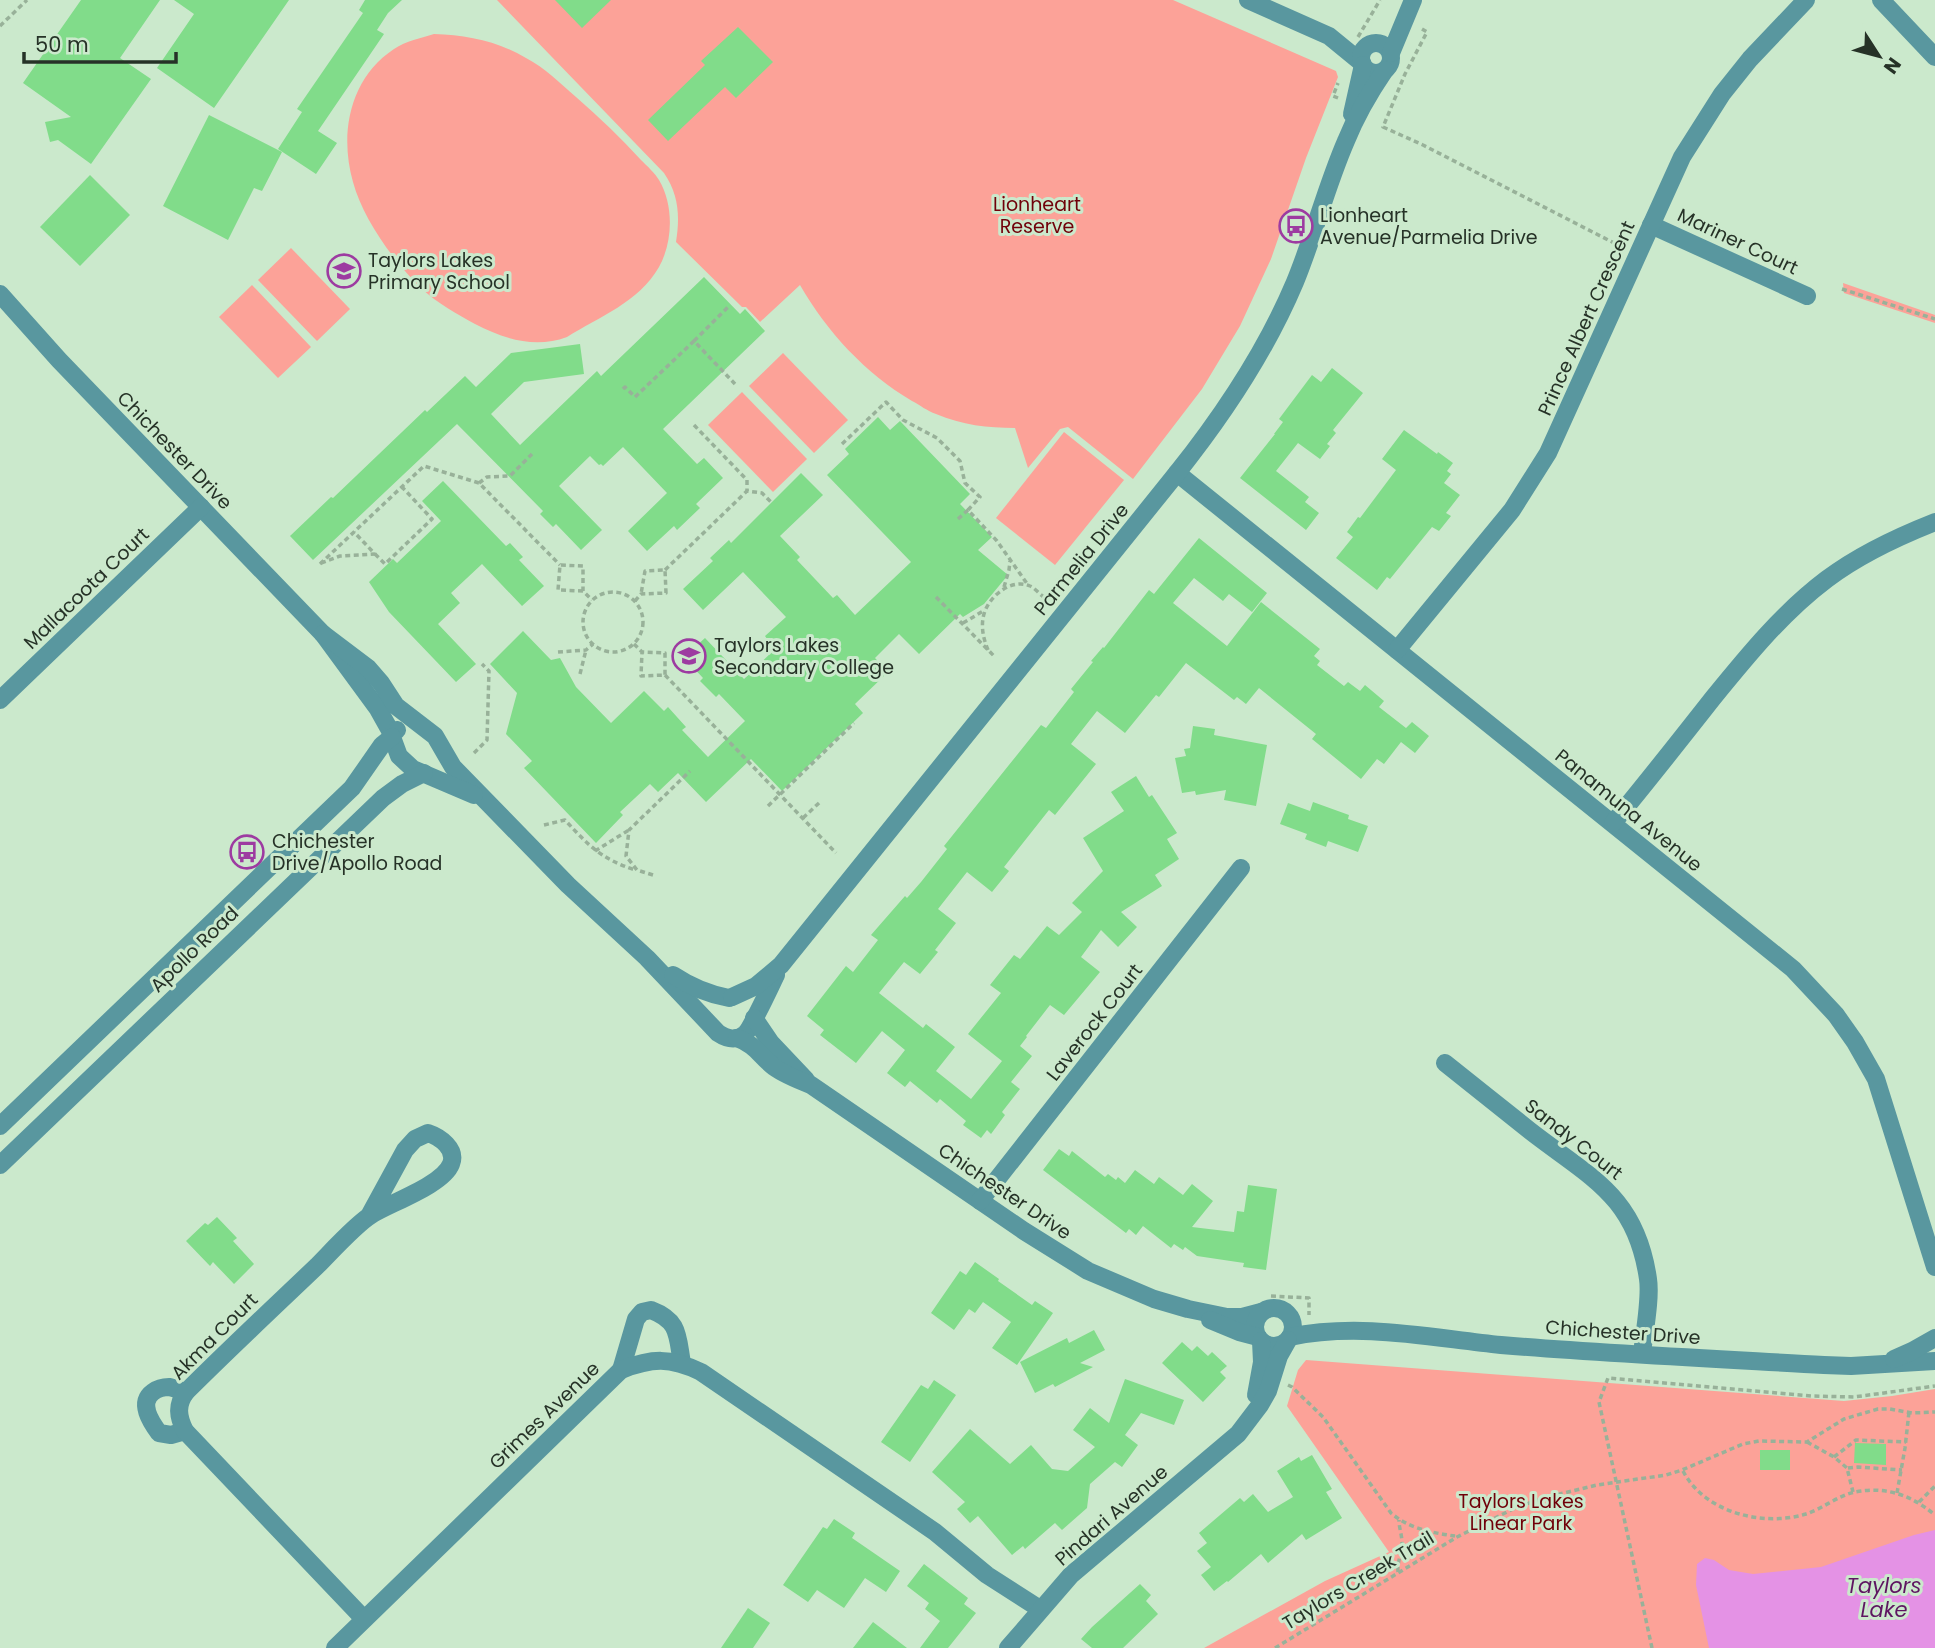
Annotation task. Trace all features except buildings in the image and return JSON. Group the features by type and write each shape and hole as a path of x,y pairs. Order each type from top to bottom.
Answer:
{"street":[{"path":"1248,0 1329,36 1386,46 1388,62 1380,73 1370,72 1329,36"},
{"name":"Parmelia Drive","path":"1373,43 1411,0"},
{"name":"Parmelia Drive","path":"730,998 756,986 781,965 1218,420 1254,363 1286,304 1347,138 1388,62 1411,0"},
{"name":"Prince Albert Crescent","path":"1397,650 1512,510 1548,453 1682,157 1699,127 1750,59 1806,0"},
{"path":"1881,0 1935,57"},
{"path":"1362,64 1362,53 1373,43"},
{"name":"Parmelia Drive","path":"1347,138 1362,64"},
{"name":"Mariner Court","path":"1651,225 1807,296"},
{"name":"Chichester Drive","path":"0,294 59,360 323,634 378,709 392,736"},
{"name":"Panamuna Avenue","path":"1177,473 1793,969 1836,1014 1876,1079 1935,1267"},
{"name":"Mallacoota Court","path":"0,700 201,507"},
{"path":"1613,823 1768,632 1828,579 1900,536 1935,522"},
{"name":"Chichester Drive","path":"323,634 368,668 391,701 417,723"},
{"path":"487,801 413,769 396,751 392,736 407,724 417,723 435,736 453,767 487,801 568,885 647,958 723,1037 737,1038 749,1030 754,1018 744,1000 714,995 691,987 647,958"},
{"name":"Apollo Road","path":"0,1126 352,788 382,745 392,736"},
{"path":"425,773 433,769 443,752"},
{"name":"Apollo Road","path":"0,1165 383,797 425,773"},
{"name":"Laverock Court","path":"980,1201 1241,868"},
{"name":"Parmelia Drive","path":"754,1018 781,965"},
{"path":"715,1029 712,1022 715,1006 730,998"},
{"name":"Chichester Drive","path":"754,1018 771,1043 811,1085"},
{"name":"Chichester Drive","path":"737,1038 754,1046 773,1066 785,1074 811,1085 1035,1238 1088,1271 1154,1299 1227,1317 1242,1317 1265,1304"},
{"name":"Sandy Court","path":"1445,1063 1598,1181 1614,1196 1625,1212 1644,1256 1649,1283 1642,1354"},
{"path":"428,1133 440,1137 452,1155 451,1164 442,1175 421,1190 369,1216 405,1150 415,1139 428,1133"},
{"name":"Akma Court","path":"185,1431 178,1408 186,1392 369,1216"},
{"path":"1265,1304 1285,1311 1293,1326 1289,1338 1278,1345 1266,1345 1259,1339 1254,1327 1265,1304"},
{"name":"Chichester Drive","path":"1188,1309 1259,1339"},
{"path":"621,1370 636,1319 642,1312 651,1310 669,1319 675,1327 682,1363"},
{"name":"Chichester Drive","path":"1285,1311 1309,1321 1359,1331"},
{"name":"Chichester Drive","path":"1289,1338 1316,1332 1394,1332 1500,1345 1824,1365 1935,1361"},
{"name":"Pindari Avenue","path":"1008,1648 1071,1575 1238,1434 1268,1391 1279,1356 1289,1338"},
{"name":"Chichester Drive","path":"1884,1363 1935,1338"},
{"name":"Pindari Avenue","path":"1247,1421 1262,1362 1259,1339"},
{"name":"Grimes Avenue","path":"335,1648 621,1370 649,1361 682,1363 701,1372 935,1531 1035,1615"},
{"path":"186,1392 167,1387 155,1391 148,1398 146,1408 150,1421 159,1433 171,1435 185,1431 364,1619"}],"path":[{"path":"0,26 27,0"},
{"path":"1387,117 1383,127 1616,244"},
{"path":"1842,289 1935,319"},
{"path":"623,388 635,397 730,305"},
{"path":"694,341 735,384"},
{"path":"842,444 886,402 903,420 937,438 960,461 965,483 980,497 958,519"},
{"path":"635,601 641,594 645,571 665,570 747,491 747,480 694,425"},
{"path":"479,483 487,477 510,476 532,454"},
{"path":"375,554 340,556 320,564 424,466 479,483 559,565 583,566 583,591"},
{"path":"354,531 385,564 432,519 402,487"},
{"path":"747,491 762,493 771,502"},
{"path":"968,510 997,541 1028,585 1044,597"},
{"path":"962,623 985,610 1004,587 1010,559"},
{"path":"559,565 558,590 583,591 592,600"},
{"path":"641,594 666,593 665,570"},
{"path":"1004,587 1028,585"},
{"path":"619,592 635,601 643,618 643,627 634,644 615,652 605,651 588,639 584,630 585,610 598,595 619,592"},
{"path":"936,597 995,657"},
{"path":"985,610 982,626 988,650"},
{"path":"580,674 586,650 593,644"},
{"path":"634,644 642,652 665,653 665,675 836,853"},
{"path":"558,652 586,650"},
{"path":"642,652 641,676 665,675"},
{"path":"474,753 487,740 489,671 482,664"},
{"path":"768,806 855,723"},
{"path":"595,851 629,830 690,771"},
{"path":"803,818 820,802"},
{"path":"544,825 565,820 595,851 616,864 653,875"},
{"path":"629,830 626,856 637,870"},
{"path":"1265,1304 1309,1298 1309,1321"},
{"path":"1289,1376 1287,1385 1323,1417 1384,1504 1399,1520 1457,1536"},
{"path":"1652,1648 1599,1402 1608,1378 1812,1396 1854,1397 1935,1386"},
{"path":"1853,1492 1847,1468 1834,1457 1807,1442 1844,1419 1878,1409 1935,1412"},
{"path":"1897,1493 1909,1412"},
{"path":"1834,1457 1856,1440 1906,1442"},
{"name":"Taylors Creek Trail","path":"1275,1648 1457,1536 1544,1498 1616,1481 1665,1475 1743,1444 1759,1441 1807,1442"},
{"path":"1847,1468 1902,1470"},
{"path":"1682,1470 1687,1480 1714,1503 1755,1518 1805,1515 1853,1492 1874,1491 1897,1493 1919,1502 1935,1515"},
{"path":"1919,1502 1935,1486"},
{"path":"1398,1572 1402,1553 1399,1520"}],"green space":[{"name":"Lionheart Reserve","path":"497,0 1173,0 1336,71 1338,77 1271,259 1240,326 1202,389 1133,479 1068,427 1060,429 1028,468 1015,428 965,423 927,410 878,378 848,350 822,319 800,285 760,322 676,242 677,206 673,190 664,173"},
{"path":"434,34 493,43 540,66 618,136 655,175 664,190 670,224 667,246 659,267 651,279 630,299 567,337 543,342 508,338 475,324 441,304 422,289 390,253 364,211 353,182 347,145 348,126 358,91 379,61 394,49"},
{"path":"291,248 350,309 317,341 258,280"},
{"path":"1843,283 1935,315 1935,323 1844,293"},
{"path":"252,285 311,347 278,378 219,317"},
{"path":"783,353 848,420 814,453 749,386"},
{"path":"742,392 807,459 773,492 708,425"},
{"path":"1064,432 1124,480 1055,565 996,518"},
{"name":"Taylors Lakes Linear Park","path":"1306,1360 1844,1401 1935,1389 1935,1648 1204,1648 1325,1581 1389,1552 1287,1406 1298,1370"}],"water":[{"name":"Taylors Lake","path":"1935,1530 1935,1648 1709,1648 1696,1585 1697,1564 1705,1558 1714,1560 1729,1570 1753,1574 1821,1567"}],"place":[{"name":"Lionheart Avenue/Parmelia Drive","path":"1296,226"},
{"name":"Taylors Lakes Primary School","path":"344,271"},
{"name":"Taylors Lakes Secondary College","path":"689,656"},
{"name":"Chichester Drive/Apollo Road","path":"247,852"}]}
